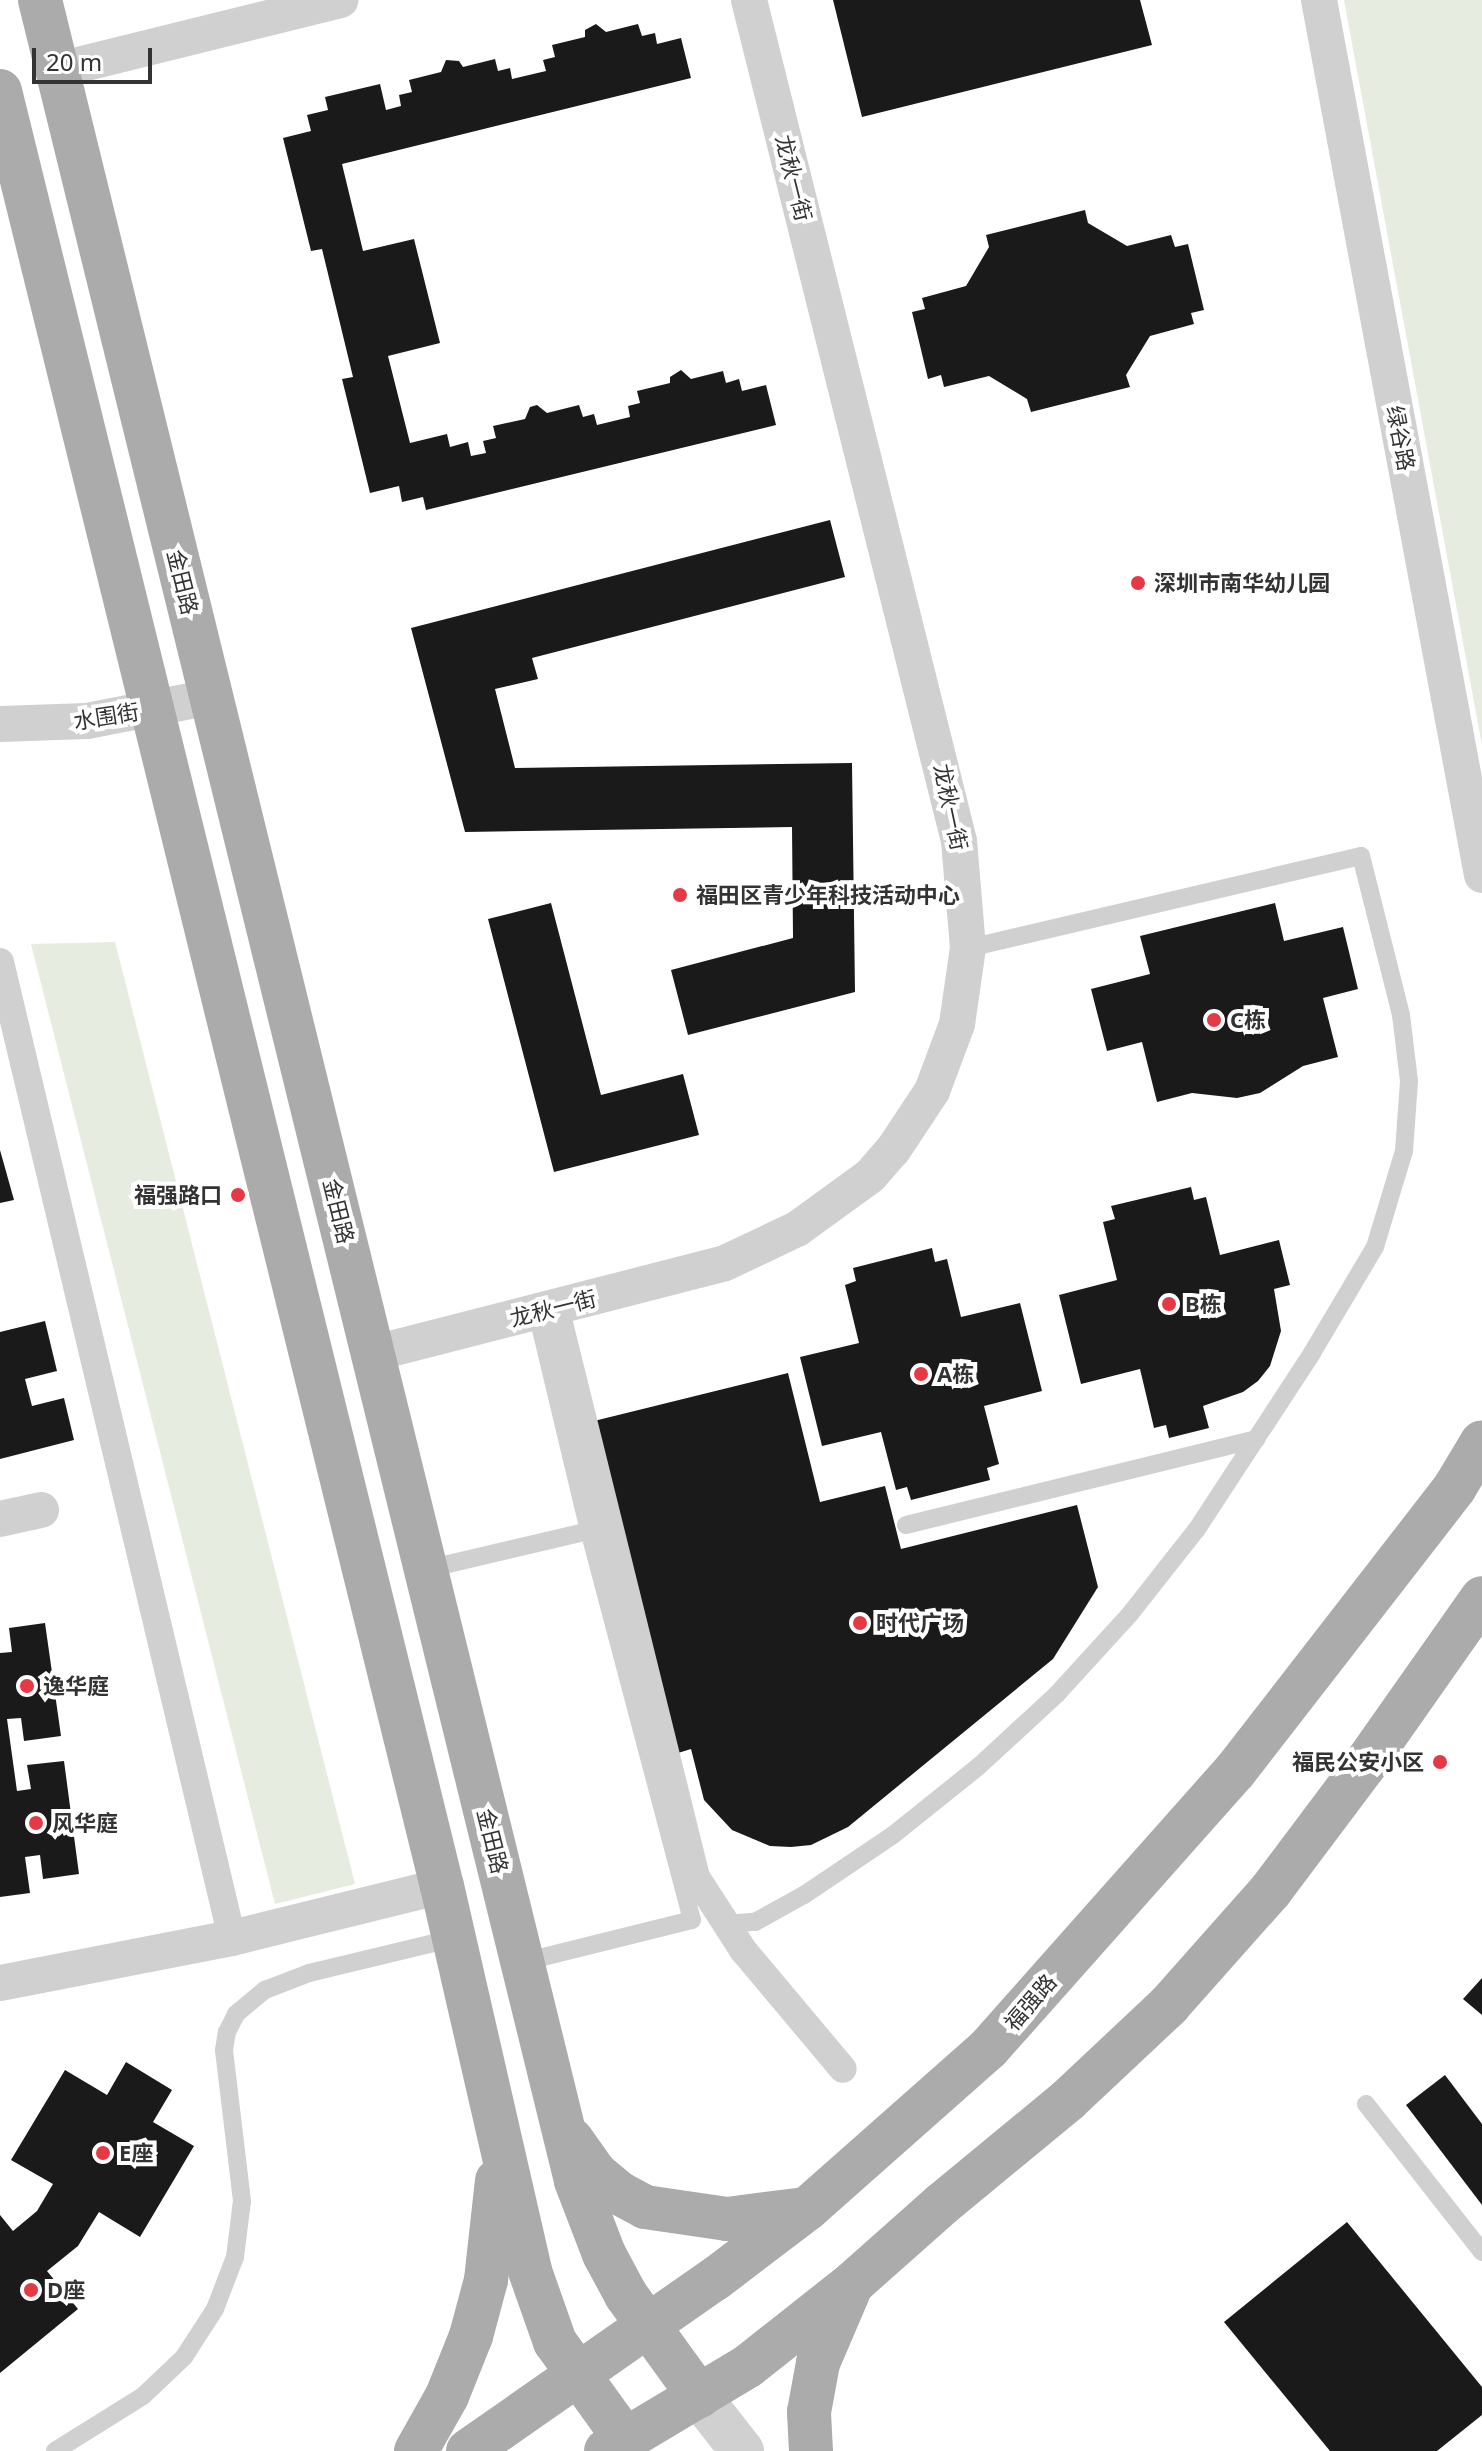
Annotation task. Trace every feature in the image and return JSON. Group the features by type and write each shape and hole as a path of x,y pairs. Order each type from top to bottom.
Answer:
{"main road":[{"name":"金田路","path":"40,0 375,1353 576,2181 604,2254 647,2326 699,2396"},
{"path":"0,91 455,1938 539,2303 555,2342 622,2447 748,2366 853,2283 942,2204 1068,2100 1169,2005 1271,1890 1364,1766 1482,1598"},
{"name":"福强路","path":"468,2451 807,2209 988,2049 1235,1771 1436,1512 1482,1442"},
{"path":"559,2110 575,2146 594,2172 619,2193 645,2207 727,2219 807,2209"},
{"path":"416,2451 447,2396 471,2336 486,2280 496,2214 499,2126"},
{"path":"811,2451 809,2412 818,2363 853,2283"}],"street":[{"path":"58,70 340,0"},
{"name":"龙秋一街","path":"375,1353 725,1263 797,1229 870,1176 912,1123 947,1057 965,984 968,948 965,877 950,798 749,0"},
{"name":"绿谷路","path":"1319,0 1482,875"},
{"name":"水围街","path":"0,724 87,721 211,697"},
{"path":"0,962 232,1938"},
{"path":"546,1310 696,1877 724,1924 843,2069"},
{"path":"0,1519 41,1510"},
{"path":"0,1983 232,1938 442,1886"},
{"path":"699,2396 742,2451"}],"lane":[{"path":"724,1924 755,1922 804,1895 893,1835 978,1767 1057,1694 1130,1614 1197,1529 1257,1439 1375,1247 1404,1151 1409,1081 1401,1015 1361,856 968,948"},
{"path":"523,1962 692,1920 589,1531 546,1310"},
{"path":"906,1525 1257,1439"},
{"path":"427,1569 589,1531"},
{"path":"55,2451 143,2396 184,2357 215,2309 235,2257 242,2201 224,2050 227,2032 236,2014 265,1990 309,1973 455,1938"},
{"path":"1366,2104 1482,2252"}],"shaded area":[{"path":"1344,0 1482,0 1482,745"},
{"path":"115,942 355,1884 275,1904 31,944"}],"building":[{"path":"833,0 1140,0 1152,45 862,117"},
{"path":"596,24 606,32 638,24 642,36 655,33 657,44 681,38 691,78 342,164 363,251 414,239 440,343 388,356 410,443 447,434 450,447 468,442 471,456 486,453 483,441 496,438 493,426 525,419 530,407 537,405 547,413 579,405 583,417 594,414 597,425 630,417 628,406 640,403 637,391 670,383 670,377 681,370 691,379 723,371 726,383 739,379 742,391 766,385 776,425 426,510 423,497 402,502 399,486 370,493 342,379 353,377 322,249 311,251 283,138 311,131 307,115 328,110 325,97 380,84 386,110 401,106 399,95 412,92 409,80 441,72 446,60 459,61 463,67 495,59 498,71 510,68 512,79 546,71 543,60 555,57 552,45 585,37 585,30"},
{"path":"1085,210 1088,223 1127,246 1171,235 1175,247 1188,244 1204,310 1191,313 1194,324 1150,336 1126,375 1130,387 1031,412 1027,399 989,376 944,387 941,375 928,379 912,312 925,309 922,298 966,286 989,247 986,235"},
{"path":"830,520 845,577 532,658 538,679 495,689 515,768 852,763 855,992 688,1035 671,970 793,938 792,827 465,832 411,628"},
{"path":"551,903 601,1095 683,1074 699,1135 554,1172 488,919"},
{"name":"C栋","path":"1275,903 1284,941 1343,927 1358,989 1323,998 1338,1057 1303,1066 1260,1093 1237,1098 1192,1093 1157,1102 1142,1042 1107,1051 1091,989 1150,974 1140,936"},
{"path":"0,1150 14,1200 0,1203"},
{"name":"B栋","path":"1191,1187 1194,1200 1206,1197 1220,1255 1279,1240 1290,1285 1274,1289 1281,1331 1270,1366 1258,1381 1243,1392 1203,1406 1209,1428 1169,1438 1166,1425 1154,1428 1140,1369 1081,1384 1059,1295 1117,1280 1103,1222 1115,1219 1111,1206"},
{"name":"A栋","path":"932,1248 935,1262 947,1259 961,1317 1020,1303 1042,1391 984,1406 999,1464 987,1468 990,1480 911,1500 907,1487 896,1490 881,1432 822,1446 800,1357 859,1343 845,1285 856,1281 853,1268"},
{"path":"45,1321 57,1371 25,1379 32,1406 64,1398 74,1440 0,1459 0,1332"},
{"name":"时代广场","path":"788,1373 820,1502 885,1486 901,1549 1077,1505 1098,1587 1053,1659 848,1827 811,1845 791,1847 770,1846 732,1830 704,1800 691,1749 678,1753 594,1421"},
{"path":"45,1623 61,1736 24,1741 21,1718 7,1719 17,1791 31,1789 27,1765 64,1761 79,1874 43,1879 40,1855 25,1857 30,1893 0,1897 0,1653 12,1652 9,1628"},
{"path":"1482,1978 1482,2015 1463,1999"},
{"name":"E座","path":"126,2062 172,2090 153,2122 194,2146 140,2237 99,2212 78,2246 47,2271 78,2309 0,2373 0,2215 13,2231 37,2211 53,2184 11,2160 65,2070 107,2095"},
{"path":"1445,2075 1482,2124 1482,2205 1406,2105"},
{"path":"1347,2222 1482,2387 1482,2415 1437,2451 1330,2451 1224,2322"}],"place":[{"name":"深圳市南华幼儿园","path":"1138,583"},
{"name":"福田区青少年科技活动中心","path":"680,895"},
{"name":"C栋","path":"1214,1020"},
{"name":"福强路口","path":"238,1195"},
{"name":"B栋","path":"1169,1304"},
{"name":"A栋","path":"921,1374"},
{"name":"时代广场","path":"860,1623"},
{"name":"逸华庭","path":"27,1686"},
{"name":"福民公安小区","path":"1440,1762"},
{"name":"风华庭","path":"36,1823"},
{"name":"E座","path":"103,2153"},
{"name":"D座","path":"31,2290"}]}
